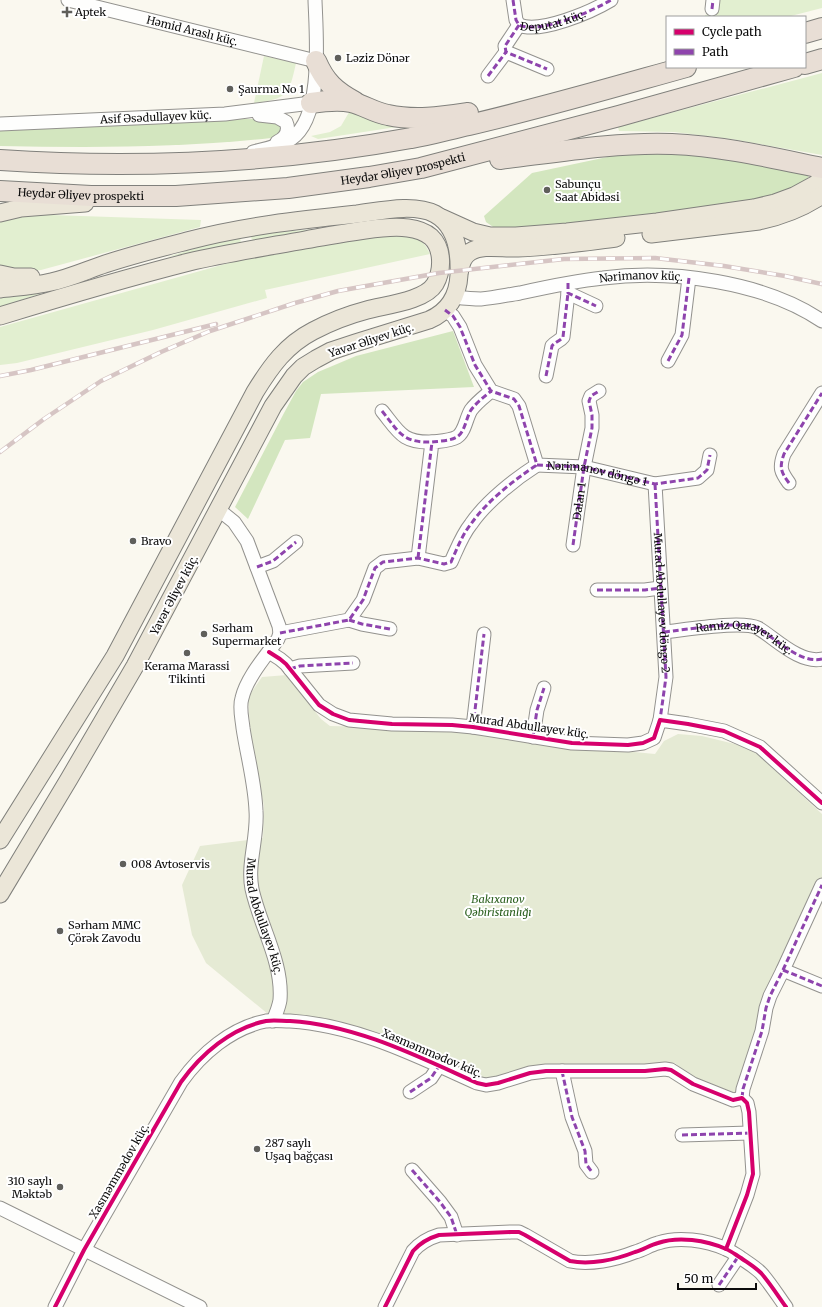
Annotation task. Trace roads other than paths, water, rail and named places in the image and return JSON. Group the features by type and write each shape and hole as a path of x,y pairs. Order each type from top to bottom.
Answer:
{"highway":[{"path":"806,33 822,28"},
{"path":"806,64 822,59"},
{"path":"316,61 321,73 328,82 344,96 378,113 400,117 444,117 629,83"},
{"path":"0,160 90,164 187,164 326,152 414,138 526,112 682,68"},
{"name":"Heydər Əliyev prospekti","path":"0,191 91,196 176,196 249,192 330,183 421,168 619,116 790,68"},
{"path":"311,103 342,101 361,105"},
{"path":"421,168 608,146 672,144 733,151 822,168"}],"main road":[{"path":"0,289 50,282 106,264 210,236 285,222 417,209 435,214 473,232 490,236 516,236 567,232 657,222 754,208 794,196 816,184 822,178"},
{"path":"450,304 458,284 462,259 465,255 475,250 488,248 519,248 559,245 760,221 794,211 822,195"},
{"path":"0,213 9,210 40,206 176,196"},
{"path":"435,214 449,227 456,241 460,258 460,270"},
{"path":"285,222 249,232 246,238 247,243 249,245 257,246 293,242"},
{"path":"0,316 104,285 189,262 344,233 386,228 406,228 423,231 434,241 440,257 440,268 437,280 428,292 415,302 410,310 413,318 422,321 430,320"},
{"path":"0,274 14,277 36,277 106,264"},
{"name":"Yavər Əliyev küç.","path":"0,840 115,656 255,392 277,359 289,347 304,336 325,325 366,310 417,297 428,292"},
{"name":"Yavər Əliyev küç.","path":"0,894 67,784 135,666 274,406 294,376 303,367 331,351 430,320 441,314 450,304"},
{"path":"366,310 392,305 400,307 403,310 405,319 402,325 378,336"}],"street":[{"name":"Həmid Araslı küç.","path":"68,0 316,61"},
{"path":"187,164 268,148 291,139 302,128 311,103 315,84 315,0"},
{"name":"Deputat küç.","path":"513,0 516,20 519,25 530,28 539,27 582,14 611,0"},
{"path":"488,76 506,52 505,46 519,25"},
{"path":"506,52 547,69"},
{"name":"Asif Əsədullayev küç.","path":"0,124 226,114 311,103"},
{"path":"226,114 268,115 278,117 286,122 288,130 287,134 282,140 268,148"},
{"name":"Nərimanov küç.","path":"450,304 568,288 603,278 648,276 689,278 728,284 760,292 799,307 822,321"},
{"path":"668,361 682,335 689,278"},
{"path":"546,376 552,346 563,337 568,288 596,306"},
{"path":"382,411 400,434 408,439 419,442 432,442 451,439 458,436 462,432 470,411 478,401 491,390 475,365 460,327 453,316 450,304"},
{"name":"Nərimanov döngə 1","path":"491,390 514,399 519,406 538,465 584,467 654,484 698,478 707,470 710,456"},
{"name":"Dalan 1","path":"573,546 584,467 592,428 592,415 589,401 591,396 598,391"},
{"path":"789,484 782,472 780,464 784,454 822,393"},
{"path":"418,558 432,442"},
{"path":"349,620 363,600 375,568 383,562 418,558 444,564 450,562 471,523 495,498 522,475 538,465"},
{"name":"Murad Abdullayev döngə 2","path":"654,484 666,677 660,720"},
{"path":"219,510 234,522 247,542 278,621 280,633 349,620 390,629"},
{"path":"257,566 273,561 296,542"},
{"path":"597,590 645,590 660,588"},
{"name":"Ramiz Qarayev küç.","path":"664,632 744,625 756,628 805,659 816,661 822,659"},
{"name":"Murad Abdullayev küç.","path":"274,1020 280,1002 280,985 276,965 252,889 251,867 256,831 256,811 241,707 245,690 256,669 278,639 280,633"},
{"path":"473,727 484,634"},
{"name":"Murad Abdullayev küç.","path":"269,652 290,668 302,686 319,705 332,714 349,720 392,724 473,727 572,743 628,745 643,743 654,738 660,720"},
{"path":"290,668 300,666 353,663"},
{"path":"533,737 544,688"},
{"path":"660,720 724,731 760,747 822,803"},
{"path":"726,1249 747,1195 753,1174 747,1103 742,1098 743,1089 762,1031 766,1008 770,996 822,885"},
{"path":"783,970 822,986"},
{"name":"Xasməmmədov küç.","path":"55,1307 84,1250 190,1069 222,1041 250,1026 266,1021 274,1020 304,1022 324,1025 372,1038 477,1083 486,1085 498,1083 530,1073 546,1071 645,1071 665,1069 671,1070 693,1084 733,1100 742,1098"},
{"path":"410,1092 431,1078 440,1066"},
{"path":"562,1071 572,1117 585,1151 586,1164 592,1172"},
{"path":"682,1135 750,1133"},
{"path":"412,1170 451,1217 457,1235"},
{"path":"0,1208 200,1307"},
{"path":"388,1306 413,1251 419,1244 440,1235 519,1232 570,1261 577,1262 596,1262 617,1258 668,1240 697,1241 726,1249 753,1266 761,1273 786,1307"},
{"path":"719,1285 738,1256"}],"railway":[{"path":"0,452 44,419 101,381 161,352 210,331 295,303 338,291 439,273 564,259 655,258 724,266 822,284"},
{"path":"0,376 31,370 216,324"}],"place":[{"name":"Aptek","path":"67,12"},
{"name":"Ləziz Dönər","path":"338,58"},
{"name":"Şaurma No 1","path":"230,89"},
{"name":"Sabunçu Saat Abidəsi","path":"547,190"},
{"name":"Bravo","path":"133,541"},
{"name":"Sərham Supermarket","path":"204,634"},
{"name":"Kerama Marassi Tikinti","path":"187,653"},
{"name":"008 Avtoservis","path":"123,864"},
{"name":"Sərham MMC Çörək Zavodu","path":"60,931"},
{"name":"287 saylı Uşaq bağçası","path":"257,1149"},
{"name":"310 saylı Məktəb","path":"60,1187"}],"park label":[{"name":"Bakıxanov Qəbiristanlığı","path":"498,905"}]}
